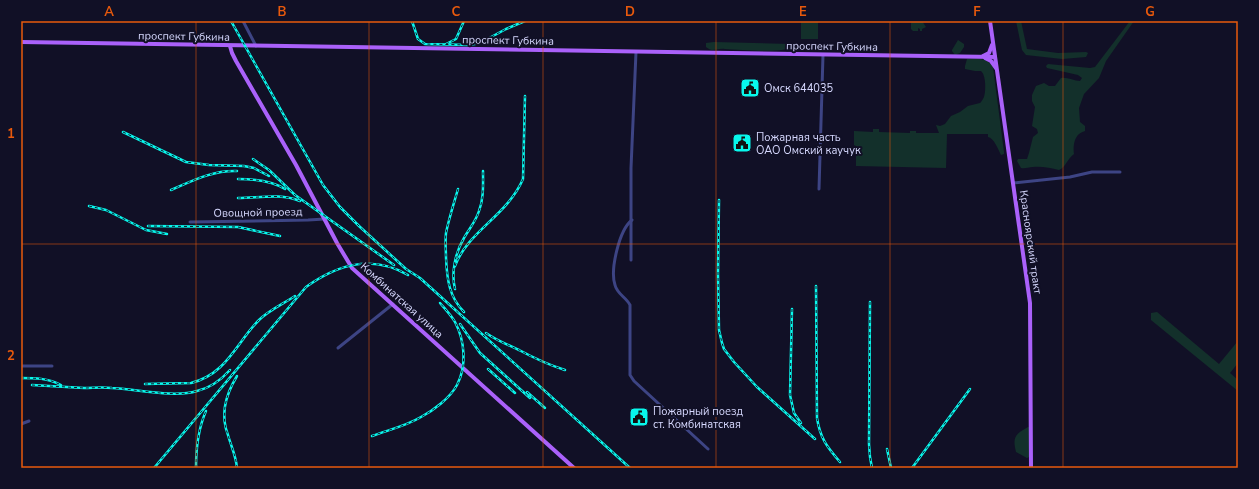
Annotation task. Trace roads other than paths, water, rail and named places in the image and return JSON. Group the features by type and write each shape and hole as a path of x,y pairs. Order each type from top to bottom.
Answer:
{"main road":[{"name":"Красноярский тракт","path":"990,21 1030,311 1031,468"},
{"path":"979,57 989,53 992,48 993,41"},
{"name":"проспект Губкина","path":"21,42 995,57"},
{"name":"Комбинатская улица","path":"230,46 236,61 296,165 352,268 574,468"},
{"path":"979,57 991,61 997,71"}],"street":[{"path":"243,21 256,46"},
{"path":"631,260 632,168 636,52"},
{"path":"819,189 823,54"},
{"path":"1013,183 1070,177 1092,172 1120,172"},
{"name":"Овощной проезд","path":"190,222 293,221 325,219"},
{"path":"632,220 620,240 616,251 614,270 614,284 617,290 630,305 630,375 634,381 708,449"},
{"path":"338,348 393,304"},
{"path":"21,366 52,366"},
{"path":"21,424 29,421"}],"railway":[{"path":"231,21 323,185 340,207 406,269 420,278 630,468"},
{"path":"412,21 418,39 425,44 469,45 480,43 525,21"},
{"path":"446,44 456,39 464,21"},
{"path":"455,266 469,243 498,214 516,192 523,179 525,96"},
{"path":"123,132 186,162 209,165 244,166 254,168 269,176"},
{"path":"253,159 269,170 295,195 394,265"},
{"path":"171,190 211,174 237,171"},
{"path":"455,289 453,276 456,257 461,244 481,206 483,171"},
{"path":"238,179 262,181 285,189"},
{"path":"458,189 446,233 446,258 447,273 452,294 464,312"},
{"path":"238,198 269,196 285,197 300,201"},
{"path":"719,200 719,330 724,349 757,387 815,439"},
{"path":"89,206 106,210 146,230 167,234"},
{"path":"148,226 238,227 280,236"},
{"path":"154,468 306,287 330,272 356,264 381,265 408,275"},
{"path":"816,286 817,418 820,431 825,442 840,462"},
{"path":"145,384 191,383 214,373 230,357 263,316 295,296"},
{"path":"870,302 869,444 872,468"},
{"path":"372,436 397,428 426,414 446,399 457,385 462,370 464,354 463,345 455,322 440,303"},
{"path":"792,309 790,395 794,413 801,423"},
{"path":"460,324 480,353 530,398"},
{"path":"486,333 536,359 565,370"},
{"path":"488,369 515,393"},
{"path":"32,385 108,388 177,394 202,390 211,386 230,370"},
{"path":"237,376 227,397 224,420 235,455 237,468"},
{"path":"21,378 36,378 61,385"},
{"path":"912,468 970,389"},
{"path":"527,392 545,408"},
{"path":"196,468 198,439 206,411"},
{"path":"887,449 891,468"}],"place":[{"name":"Омск 644035","path":"750,88"},
{"name":"Пожарная часть ОАО Омский каучук","path":"742,143"},
{"name":"Пожарный поезд ст. Комбинатская","path":"639,417"}]}
